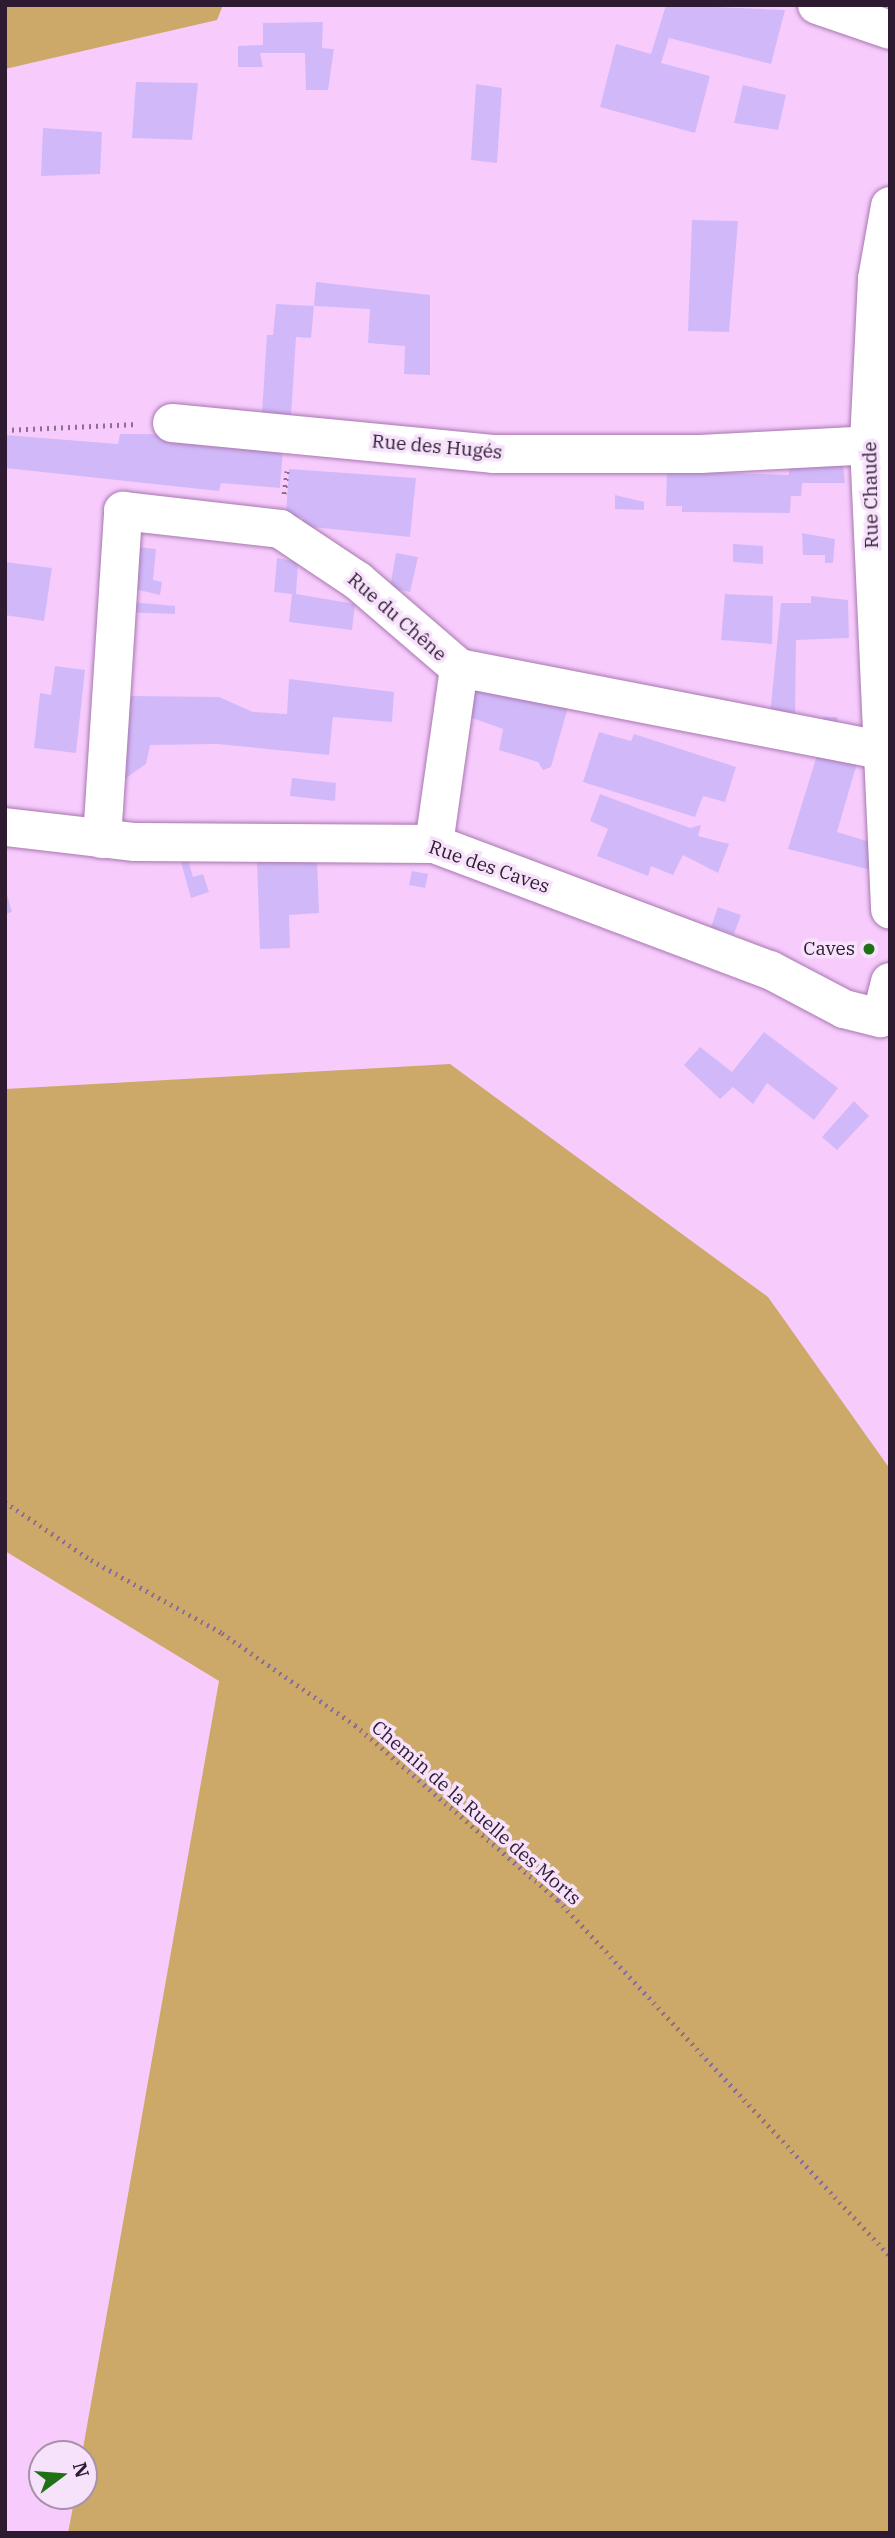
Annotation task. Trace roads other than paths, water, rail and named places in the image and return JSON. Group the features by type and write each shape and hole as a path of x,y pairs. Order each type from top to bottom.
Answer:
{"street":[{"path":"817,5 890,30"},
{"name":"Rue Chaude","path":"890,206 877,279 876,463 879,750 890,910"},
{"name":"Rue des Hugés","path":"172,423 291,432 493,454 700,454 876,463"},
{"name":"Rue du Chêne","path":"102,839 123,511 281,529 358,582 459,668 879,750"},
{"path":"434,844 459,668"},
{"name":"Rue des Caves","path":"5,827 102,839 434,844 770,970 844,1009 887,1014"}],"place":[{"name":"Caves","path":"869,949"}]}
